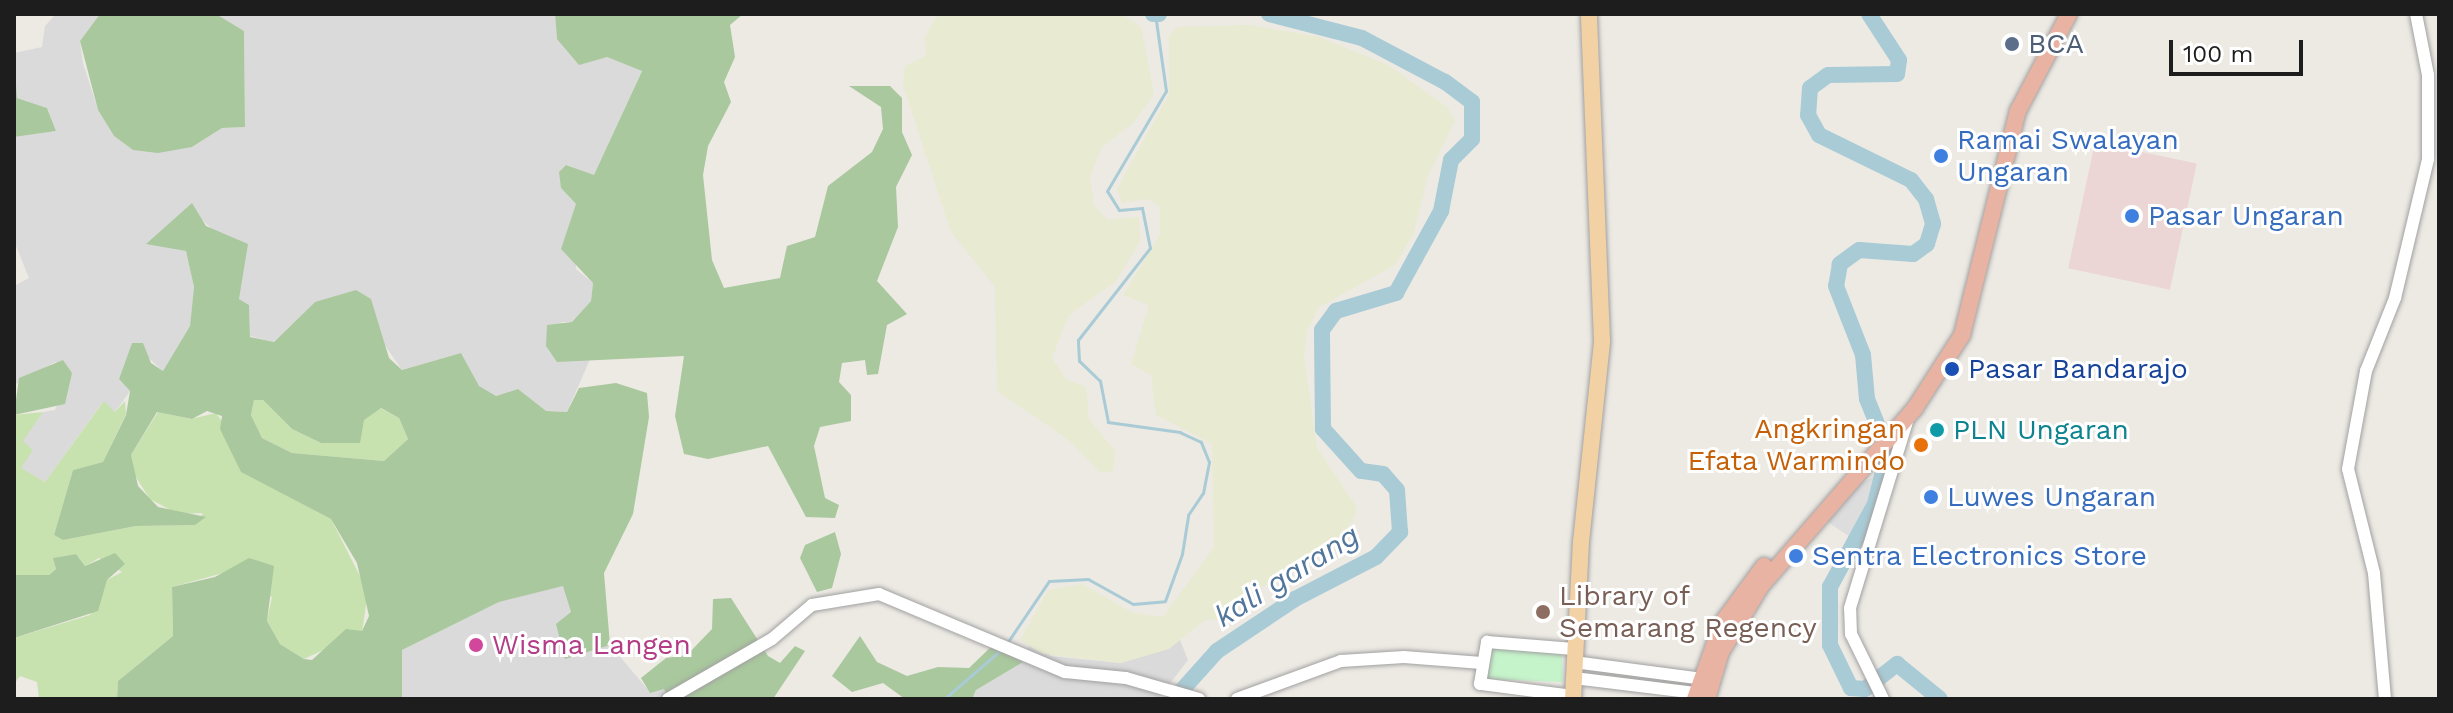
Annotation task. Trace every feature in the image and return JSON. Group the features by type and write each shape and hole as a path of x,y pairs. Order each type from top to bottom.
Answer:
{"highway":[{"path":"1703,691 1761,586 1934,364 1961,313 2004,120 2055,14"},
{"path":"1865,456 1886,440 1909,415 1969,318 2018,111 2069,14"}],"main road":[{"path":"1573,698 1602,341 1589,14"}],"street":[{"path":"2385,699 2374,573 2348,469 2363,383 2401,277 2428,159 2430,98 2416,14"},
{"path":"1883,699 1880,685 1851,634 1852,591 1909,415"},
{"path":"668,699 772,639 812,605 837,596 889,595 1015,646 1065,672 1194,698"},
{"path":"1573,698 1482,687 1482,663 1488,641 1574,663 1639,686 1703,691"},
{"path":"1237,699 1341,661 1482,663"},
{"path":"1574,663 1641,670 1703,691"},
{"path":"1639,686 1641,670"}],"shaded area":[{"path":"56,14 100,14 80,41 83,63 98,110 114,136 133,150 192,147 222,128 245,127 244,31 216,14 555,14 557,39 642,70 594,176 567,165 561,188 576,204 576,269 593,283 591,301 572,322 561,322 557,362 591,357 567,412 545,411 518,389 495,396 478,386 461,353 402,370 382,341 315,302 274,342 250,336 249,305 239,299 213,230 201,219 147,243 186,251 194,287 190,326 163,371 132,343 119,379 130,391 115,412 103,402 45,482 20,468 22,441 43,412 55,410 71,373 55,362 14,385 14,286 29,278 14,241 14,137 56,131 47,108 17,98 14,53 42,47 45,26"},
{"name":"Pasar Ungaran","path":"2095,142 2197,164 2170,290 2068,268"},
{"path":"1873,477 1872,517 1863,513 1850,537 1828,522 1860,484"},
{"path":"564,585 571,612 565,658 610,645 650,692 664,689 669,699 402,699 402,650 499,602"},
{"path":"1180,640 1188,660 1158,699 972,699 976,690 1019,664 1029,646 1051,656 1121,663"}],"green space":[{"path":"100,14 216,14 244,31 245,127 222,128 192,147 158,153 133,150 114,136 98,110 80,41"},
{"path":"555,14 743,14 730,25 735,57 724,82 731,102 708,146 703,175 712,260 724,288 780,278 787,246 815,237 828,186 872,152 883,129 881,107 849,86 890,86 902,98 902,132 912,155 896,187 898,227 877,281 907,314 887,325 878,374 867,375 865,360 842,363 839,382 851,395 851,421 820,427 814,446 825,498 839,505 835,518 806,517 768,446 708,459 684,454 675,416 684,356 557,362 546,346 547,325 572,322 591,301 593,283 561,249 576,204 561,188 559,172 566,165 594,175 642,71 607,57 579,65 557,39"},
{"path":"938,14 1121,14 1141,26 1154,94 1134,122 1101,148 1090,178 1094,205 1108,220 1139,217 1140,241 1116,281 1069,315 1052,358 1066,379 1086,387 1089,419 1115,451 1113,471 1101,473 1070,441 997,391 995,287 951,232 903,85 905,66 926,56 925,37"},
{"path":"1249,25 1319,37 1388,65 1447,107 1455,120 1428,176 1413,235 1395,265 1319,307 1307,331 1304,356 1317,448 1357,508 1355,516 1346,531 1283,579 1255,589 1220,619 1205,620 1169,649 1121,663 1043,654 1020,640 1048,590 1082,584 1133,613 1163,617 1214,547 1212,444 1156,415 1151,375 1131,364 1149,305 1123,295 1160,235 1160,206 1149,199 1122,203 1117,189 1169,94 1169,35 1178,27"},
{"path":"14,53 17,98 47,108 56,131 14,137"},
{"path":"192,203 206,226 248,244 239,299 249,305 250,337 274,342 315,302 356,290 371,299 389,358 402,370 461,353 479,386 496,396 518,389 546,411 567,412 579,388 616,383 647,393 649,417 633,514 604,573 610,645 565,659 556,624 571,612 563,586 499,602 402,650 402,699 117,699 118,681 173,636 172,587 215,577 249,558 274,566 267,621 280,644 304,659 312,660 346,629 362,631 369,616 357,563 331,519 241,472 220,429 222,416 207,411 192,419 157,412 131,455 138,486 158,507 206,517 195,525 136,526 63,540 54,535 73,470 103,462 126,415 130,391 119,379 132,343 143,343 151,363 163,371 190,326 194,287 186,251 146,244","holes":["254,400 263,400 292,429 321,443 360,443 364,420 381,408 399,418 408,439 384,461 292,453 262,438 251,415"]},
{"path":"63,360 72,373 65,404 14,415 19,378"},
{"path":"254,400 263,400 292,429 321,443 380,408 399,418 408,439 384,461 292,453 262,438 251,415"},
{"path":"104,401 115,412 125,401 126,414 103,462 73,470 54,535 63,540 136,526 195,525 203,513 178,514 150,499 132,471 131,455 158,412 191,419 216,413 267,485 331,519 368,592 362,632 304,659 280,644 267,621 272,597 223,573 172,587 173,636 118,681 117,699 39,699 37,682 20,676 14,684 14,638 90,615 107,580 122,572 99,558 85,566 76,554 54,558 56,569 49,575 14,575 14,415 43,412 23,441 33,450 21,468 45,482"},
{"path":"835,532 841,554 832,588 817,592 800,558 805,545"},
{"path":"115,553 125,564 107,580 98,611 14,638 14,575 49,575 56,569 53,558 76,554 85,566"},
{"path":"731,598 768,656 780,663 795,646 805,651 773,699 669,699 664,689 650,693 641,678 666,658 687,655 712,629 713,599"},
{"path":"860,636 877,662 907,676 938,667 969,668 993,645 1023,662 976,690 972,699 905,699 883,683 852,692 832,676"},
{"path":"1492,648 1562,654 1563,682 1486,679"}],"waterway":[{"name":"kali garang","path":"1153,14 1159,14"},
{"path":"1007,643 1049,581 1088,579 1133,604 1165,601 1182,554 1188,515 1203,493 1209,462 1201,442 1180,432 1108,422 1100,381 1079,361 1078,340 1150,248 1142,208 1119,210 1107,191 1166,91 1155,14"},
{"name":"kali garang","path":"1174,699 1217,651 1295,599 1376,557 1400,532 1397,490 1383,474 1361,471 1323,429 1322,330 1336,311 1396,293 1441,211 1451,160 1472,139 1472,102 1445,82 1362,38 1269,14"},
{"path":"1869,14 1899,60 1897,74 1828,75 1810,88 1808,115 1819,135 1911,180 1926,199 1933,224 1927,244 1913,254 1859,250 1840,264 1836,286 1863,355 1867,399 1888,451 1875,504 1830,587 1830,645 1851,688 1865,689 1897,664 1940,699"},
{"path":"944,699 1002,649"}],"place":[{"name":"BCA","path":"2012,44"},
{"name":"Ramai Swalayan Ungaran","path":"1941,156"},
{"name":"Pasar Ungaran","path":"2132,216"},
{"name":"Pasar Bandarajo","path":"1952,369"},
{"name":"PLN Ungaran","path":"1937,430"},
{"name":"Angkringan Efata Warmindo","path":"1921,445"},
{"name":"Luwes Ungaran","path":"1931,497"},
{"name":"Sentra Electronics Store","path":"1796,556"},
{"name":"Library of Semarang Regency","path":"1543,612"},
{"name":"Wisma Langen","path":"476,645"}]}
